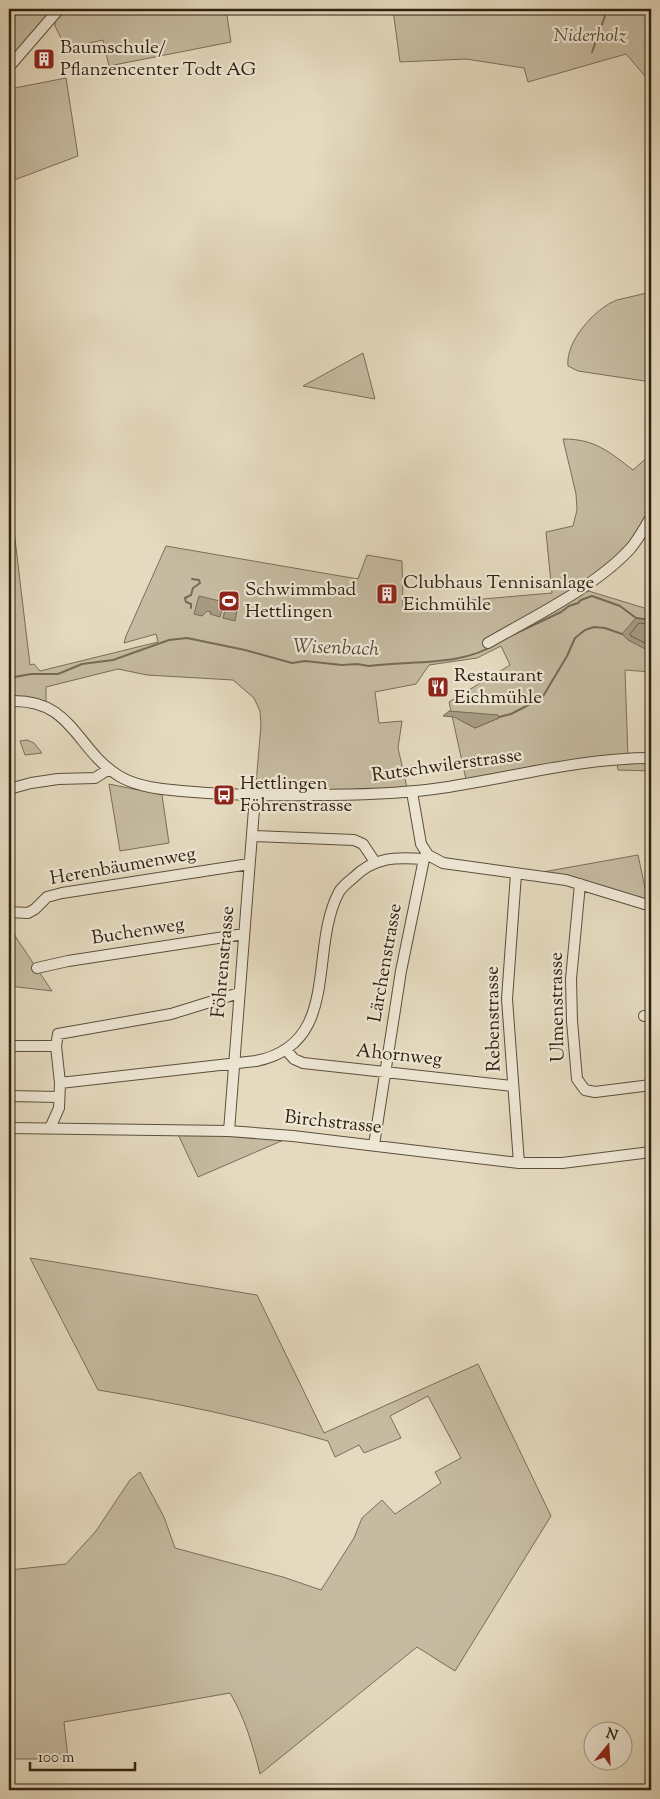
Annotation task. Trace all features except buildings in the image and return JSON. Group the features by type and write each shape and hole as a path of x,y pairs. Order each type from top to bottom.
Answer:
{"street":[{"path":"9,67 59,9"},
{"path":"488,642 581,589 620,558 635,543 651,517"},
{"name":"Rutschwilerstrasse","path":"9,700 33,702 46,706 57,713 66,720 109,769 130,782 144,786 196,793 255,796 412,792 599,760 651,758"},
{"path":"9,789 58,779 95,778 109,769"},
{"path":"412,792 421,844 426,857"},
{"name":"Föhrenstrasse","path":"229,1131 255,796"},
{"path":"252,836 354,840 363,844 375,862"},
{"path":"60,1083 265,1059 286,1050 306,1029 312,1018 317,1002 331,912 340,890 360,871 375,862 401,857 426,857 443,863 566,880 651,906"},
{"name":"Lärchenstrasse","path":"374,1145 401,971 426,857"},
{"name":"Herenbäumenweg","path":"9,912 28,913 47,898 62,893 249,864"},
{"name":"Rebenstrasse","path":"516,874 507,999 519,1163"},
{"name":"Ulmenstrasse","path":"580,884 571,979 572,1022 577,1079 585,1090 595,1092 651,1085"},
{"name":"Buchenweg","path":"37,968 68,961 244,934"},
{"path":"50,1128 59,1108 60,1083 56,1046 58,1034 172,1014 239,993"},
{"path":"9,1046 56,1046"},
{"name":"Ahornweg","path":"286,1050 294,1059 303,1063 513,1086"},
{"path":"9,1096 58,1098"},
{"name":"Birchstrasse","path":"9,1128 229,1131 293,1136 519,1163 562,1163 651,1152"}],"green space":[{"path":"9,9 226,9 231,42 109,66 103,40 66,48 55,26 55,21 9,67"},
{"name":"Niderholz","path":"651,9 651,83 626,54 528,82 524,68 466,59 400,62 393,10"},
{"path":"66,78 78,156 9,182 9,89"},
{"path":"651,292 651,382 578,371 568,366 571,347 576,337 591,318 608,304 617,300"},
{"path":"363,353 375,399 303,386"},
{"path":"563,439 584,441 601,447 633,470 651,454 651,517 635,543 582,589 651,610 651,672 625,670 628,758 651,758 651,771 618,770 616,759 467,784 449,702 510,665 501,646 477,658 429,665 416,684 375,692 379,723 402,721 398,748 408,792 255,796 261,725 260,711 254,698 233,680 147,675 118,669 46,687 46,706 9,701 9,516 12,514 30,665 34,664 40,671 158,642 156,634 124,643 166,546 358,579 367,555 402,561 403,606 552,593 546,532 573,526 577,510 576,494","holes":["499,718 475,728 462,721"]},
{"path":"27,740 34,743 42,753 25,755 20,741"},
{"path":"109,784 162,795 169,843 120,851"},
{"path":"638,855 649,906 526,875"},
{"path":"9,924 17,939 52,991 9,986"},
{"path":"176,1130 293,1136 198,1177"},
{"path":"30,1258 257,1295 324,1433 478,1364 551,1516 455,1671 417,1647 260,1774 248,1732 230,1693 64,1722 68,1759 9,1759 9,1570 66,1564 96,1531 130,1480 140,1472 164,1517 175,1548 283,1577 321,1590 354,1538 362,1518 382,1500 395,1514 441,1483 435,1472 461,1458 428,1396 390,1416 401,1438 364,1453 359,1445 335,1457 328,1441 214,1412 98,1390"}],"water":[{"path":"199,596 224,602 220,617 207,611 202,616 194,614"},
{"path":"227,602 238,605 235,621 223,618"},
{"path":"636,618 651,620 651,652 628,640 622,634"},
{"path":"449,711 498,715 499,718 475,728 454,717 443,716"}],"waterway":[{"path":"592,52 605,16 604,9"},
{"path":"191,608 191,604 186,602 185,598 191,595 193,588 200,583 199,580 192,579"},
{"name":"Wisenbach","path":"508,637 592,596 620,606 636,618 651,620"},
{"path":"499,717 511,714 542,698 567,656 575,638 585,630 594,627 605,628 622,634"},
{"name":"Wisenbach","path":"9,678 31,674 58,674 82,664 113,660 169,640 187,638 245,650 292,663 305,661 369,666 452,659 483,651 497,643"}],"place":[{"name":"Baumschule/ Pflanzencenter Todt AG","path":"44,59"},
{"name":"Clubhaus Tennisanlage Eichmühle","path":"387,594"},
{"name":"Schwimmbad Hettlingen","path":"229,601"},
{"name":"Restaurant Eichmühle","path":"438,687"},
{"name":"Hettlingen Föhrenstrasse","path":"224,795"}]}
